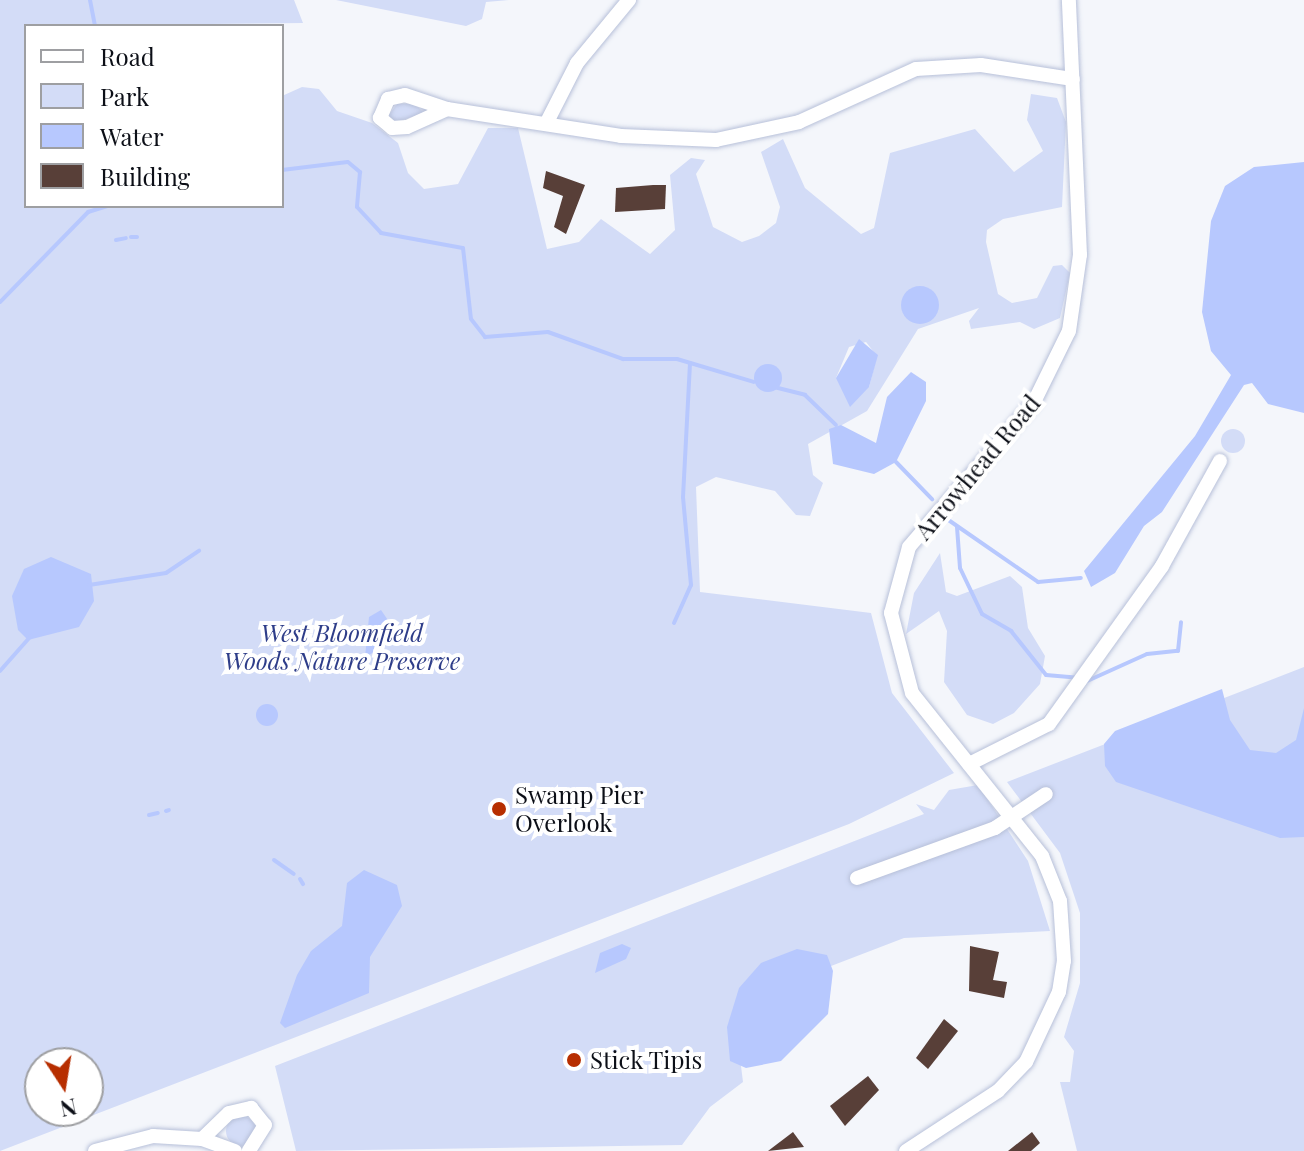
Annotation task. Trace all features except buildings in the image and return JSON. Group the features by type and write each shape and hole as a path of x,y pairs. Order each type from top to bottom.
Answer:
{"street":[{"path":"547,122 577,63 629,0"},
{"name":"Arrowhead Road","path":"906,1151 980,1104 1026,1062 1059,992 1060,901 1042,856 907,684 892,629 896,575 928,524 1034,402 1069,331 1080,255 1069,0"},
{"path":"447,109 643,139 716,140 799,122 916,69 981,65 1073,79"},
{"path":"969,764 1049,724 1162,566 1220,461"},
{"path":"857,878 1013,816 1046,794"},
{"path":"202,1139 229,1113 251,1108 265,1125 249,1151"},
{"path":"95,1151 153,1136 202,1139 235,1151"}],"green space":[{"name":"West Bloomfield Woods Nature Preserve","path":"0,0 294,0 303,23 24,24 24,208 284,208 284,95 302,87 319,89 337,111 372,123 398,143 408,173 424,189 458,184 488,128 518,128 547,249 579,242 601,219 650,254 675,230 670,175 691,158 705,160 696,174 713,227 742,242 759,236 776,223 780,207 761,152 783,139 805,188 861,234 874,228 890,153 975,129 1014,172 1043,151 1027,120 1031,94 1057,98 1066,122 1062,207 1003,219 987,230 986,242 998,294 1012,303 1037,298 1053,266 1062,265 1070,273 1060,318 1034,329 1020,322 971,329 969,321 979,308 918,329 867,411 808,444 813,475 823,483 810,516 796,515 775,491 716,477 696,487 700,592 871,613 892,693 954,773 849,824 104,1111 104,1047 24,1047 24,1127 62,1127 0,1151","holes":["866,342 877,356 869,387 836,378 849,347"]},
{"path":"336,0 509,0 486,2 482,19 466,26"},
{"path":"397,104 415,104 424,113 396,122 388,116"},
{"path":"1233,429 1244,436 1245,441 1238,452 1233,453 1222,446 1221,441 1228,430"},
{"path":"940,553 946,592 957,596 1010,576 1022,587 1028,628 1045,656 1040,684 1014,713 993,724 967,715 944,682 947,631 939,611 906,634 914,593"},
{"path":"1304,667 1304,1151 1077,1151 1060,1082 1070,1082 1074,1051 1064,1037 1080,983 1080,913 1060,853 1007,782"},
{"path":"978,785 1028,861 1050,931 904,938 805,976 741,1066 743,1082 710,1107 682,1145 296,1151 275,1066 924,814 916,804 934,810 949,790"},
{"path":"241,1116 252,1120 256,1131 252,1142 241,1146 230,1142 226,1131 230,1120"}],"water":[{"path":"1304,162 1304,413 1268,404 1252,383 1244,385 1162,512 1144,526 1115,573 1091,587 1084,571 1195,436 1231,375 1211,351 1202,312 1211,221 1225,186 1254,167"},
{"path":"920,286 933,292 939,305 933,318 920,324 907,318 901,305 907,292"},
{"path":"859,339 878,355 869,387 850,407 836,378"},
{"path":"768,364 778,368 782,378 778,388 768,392 758,388 754,378 758,368"},
{"path":"911,372 926,382 926,401 896,462 874,474 833,464 829,429 841,425 876,443 887,397"},
{"path":"51,557 91,574 94,601 79,627 28,640 18,630 12,596 24,569"},
{"path":"381,610 392,626 391,643 365,657 369,617"},
{"path":"1222,689 1230,720 1250,750 1276,753 1296,740 1304,708 1304,837 1280,838 1116,782 1105,766 1104,744 1115,731"},
{"path":"267,704 275,707 278,715 275,723 267,726 259,723 256,715 259,707"},
{"path":"364,870 397,885 402,906 370,957 369,993 285,1028 280,1023 297,975 311,951 342,926 347,883"},
{"path":"622,944 631,948 626,959 595,973 600,953"},
{"path":"797,949 827,955 833,971 828,1014 781,1061 746,1068 730,1061 727,1027 739,988 761,963"}],"waterway":[{"path":"90,0 95,24"},
{"path":"284,170 348,162 360,172 357,207 381,233 463,248 471,319 485,337 548,332 623,359 677,359 754,382"},
{"path":"0,302 88,212 101,208"},
{"path":"131,237 137,237"},
{"path":"116,240 126,238"},
{"path":"674,623 691,585 683,497 690,363"},
{"path":"774,387 805,395 836,425"},
{"path":"896,462 932,499"},
{"path":"947,519 1038,582 1081,578"},
{"path":"957,527 960,568 982,614 1011,631 1046,675 1078,678"},
{"path":"89,585 166,573 199,551"},
{"path":"1085,682 1147,654 1178,651 1181,622"},
{"path":"0,671 31,636"},
{"path":"149,815 158,813"},
{"path":"274,860 294,874"},
{"path":"300,879 303,884"}],"place":[{"name":"Swamp Pier Overlook","path":"499,809"},
{"name":"Stick Tipis","path":"574,1060"}]}
